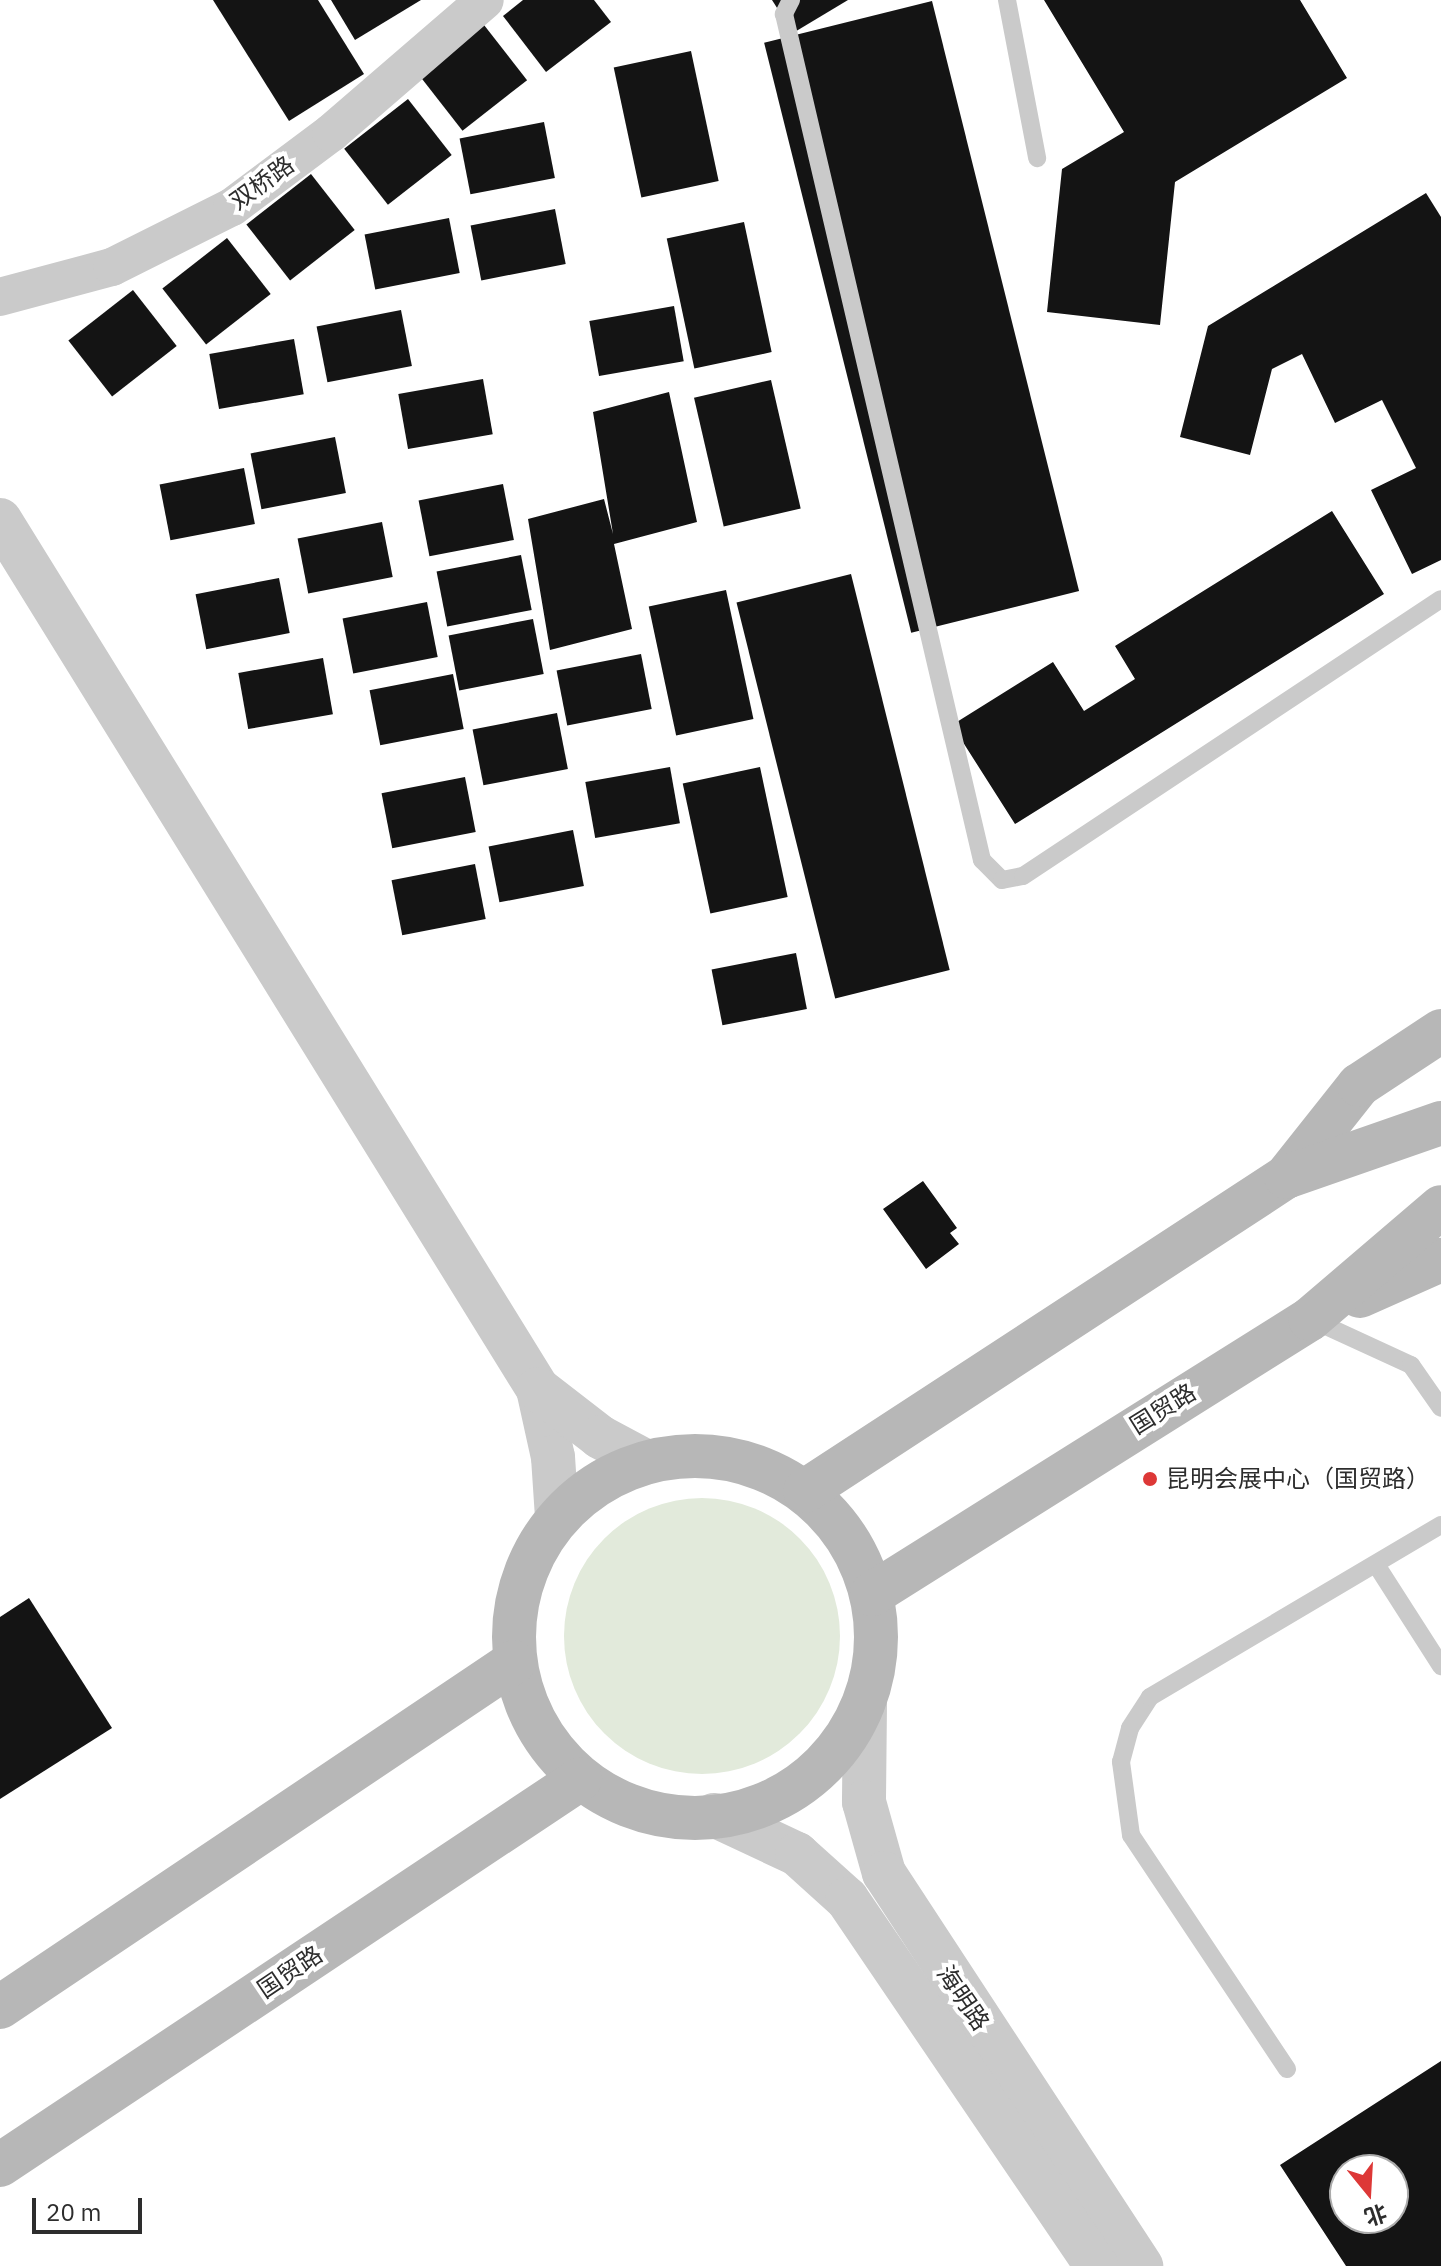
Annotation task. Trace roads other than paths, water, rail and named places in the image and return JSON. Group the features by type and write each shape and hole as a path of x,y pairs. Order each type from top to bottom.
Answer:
{"main road":[{"path":"1286,1177 1359,1085 1441,1031"},
{"path":"805,1491 1286,1177 1441,1123"},
{"name":"国贸路","path":"872,1594 1310,1319 1441,1207"},
{"path":"1310,1319 1439,1265"},
{"path":"702,1455 756,1465 805,1491 847,1537 872,1594 876,1649 865,1703 835,1751 799,1789 741,1812 714,1815 685,1818 629,1806 580,1779 549,1746 526,1706 514,1662 514,1610 529,1561 557,1517 596,1484 647,1462 702,1455"},
{"path":"0,2007 514,1662"},
{"name":"国贸路","path":"0,2165 580,1779"}],"street":[{"name":"双桥路","path":"0,297 112,267 232,207 331,133 485,0"},
{"path":"0,520 538,1389 553,1457 557,1517"},
{"path":"538,1389 600,1437 647,1462"},
{"name":"海明路","path":"865,1703 864,1802 884,1873 1141,2266"},
{"name":"海明路","path":"714,1815 797,1854 847,1899 1096,2266"}],"lane":[{"path":"791,0 784,14 982,860 1002,880 1023,876 1441,599"},
{"path":"1007,0 1037,158"},
{"path":"1310,1319 1411,1365 1441,1408"},
{"path":"1287,2069 1131,1835 1121,1762 1130,1728 1150,1697 1377,1566 1441,1525"},
{"path":"1377,1566 1441,1666"}],"place":[{"name":"昆明会展中心（国贸路）","path":"1150,1479"}]}
